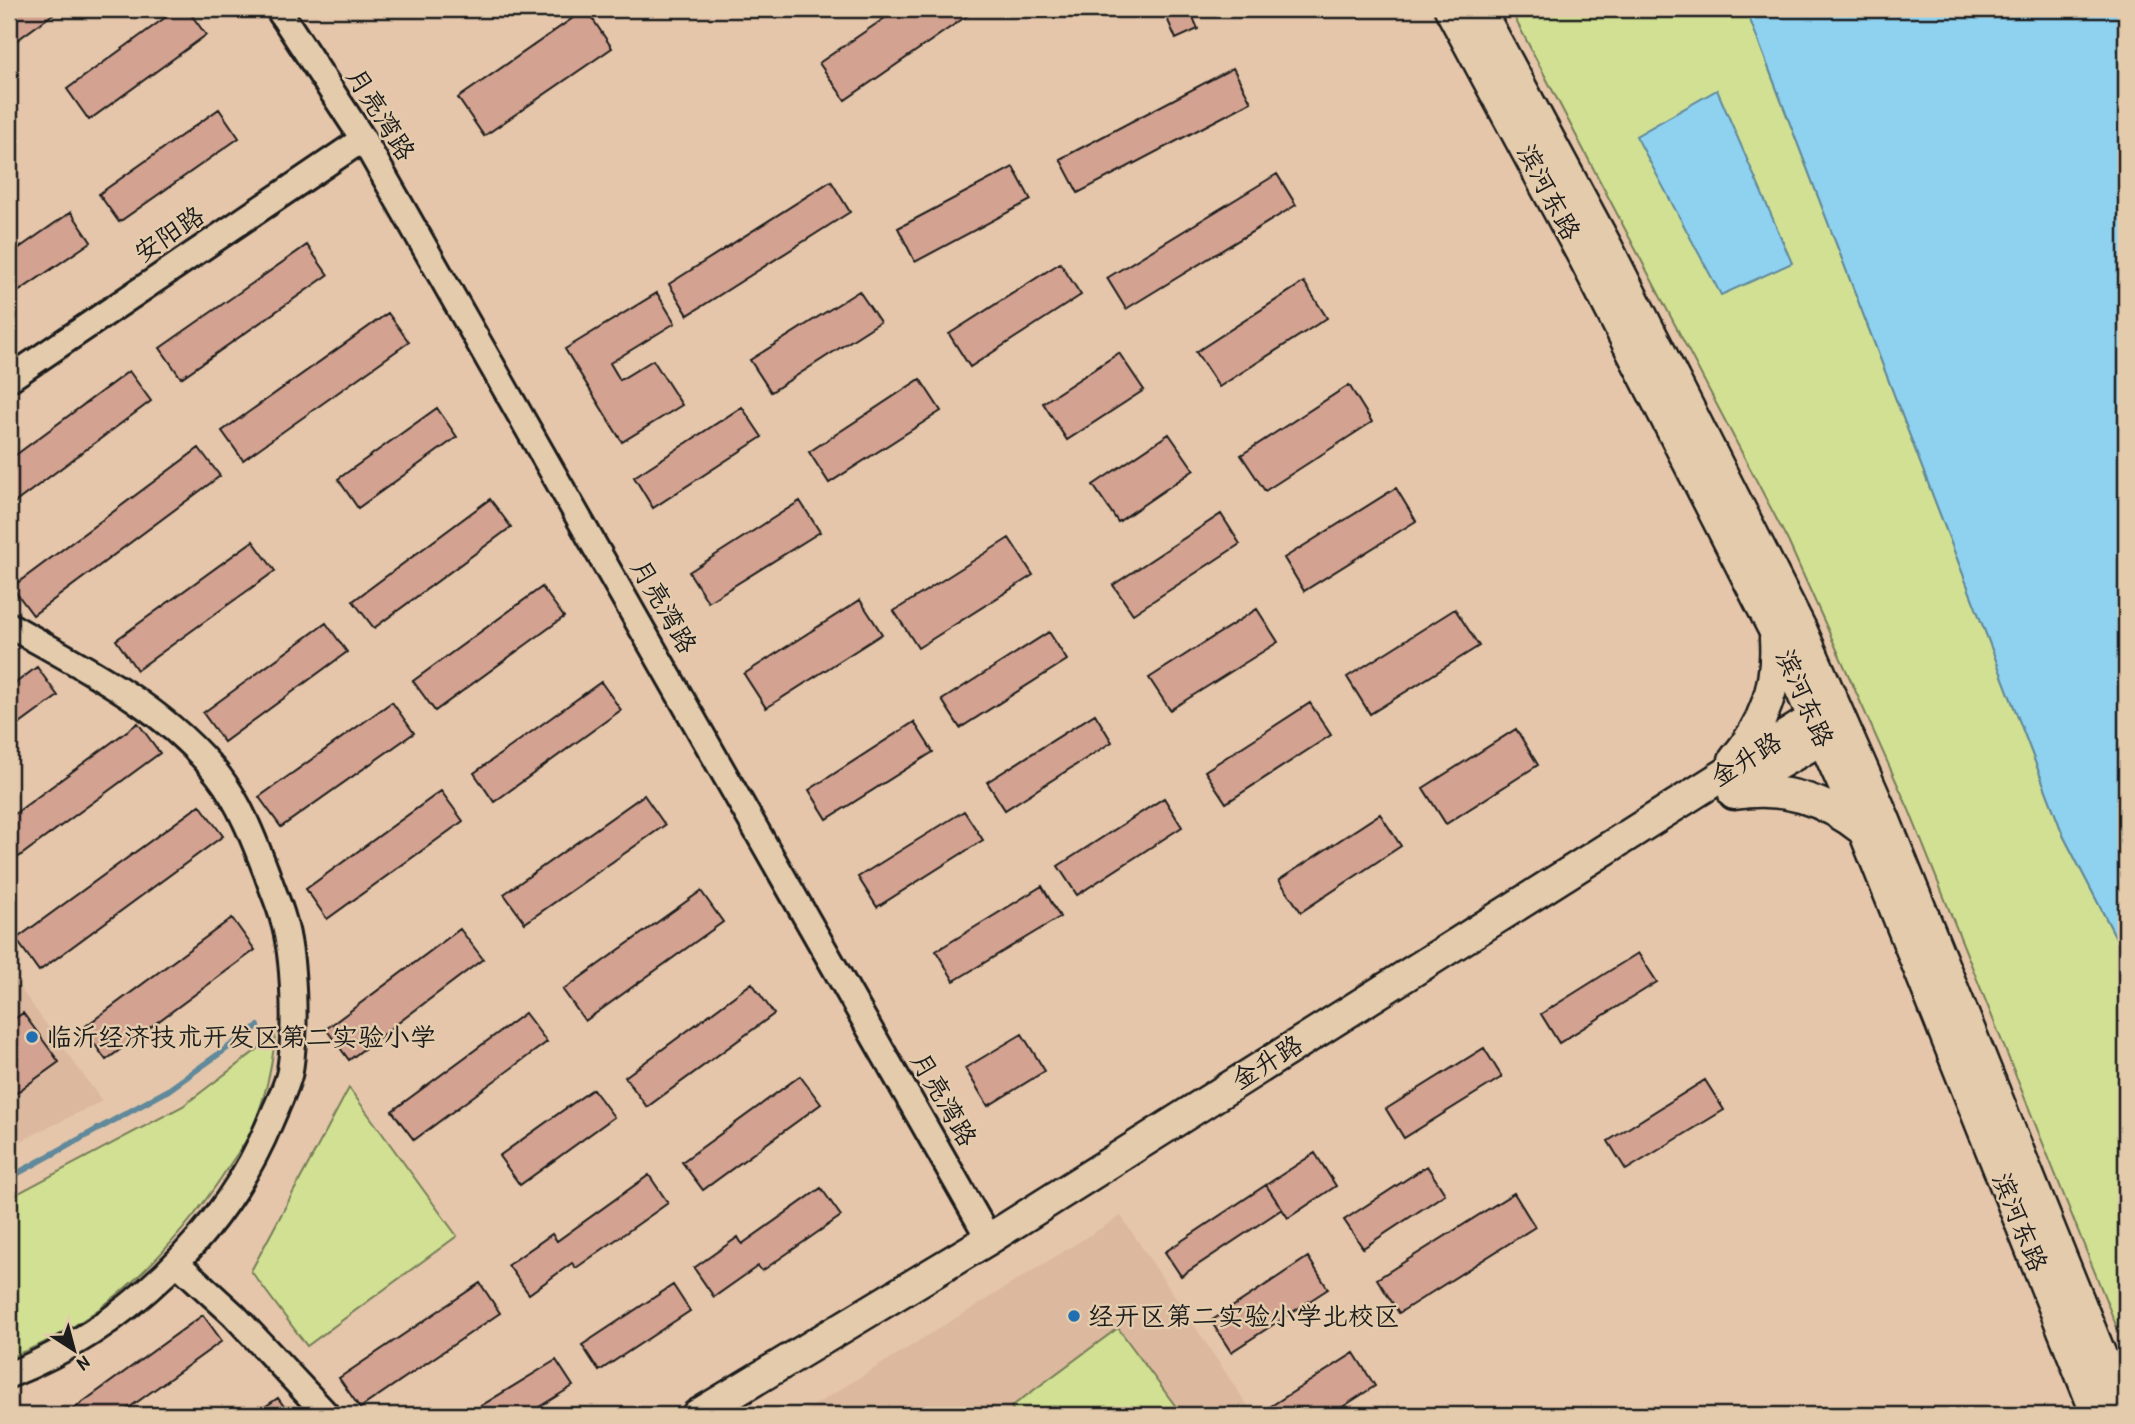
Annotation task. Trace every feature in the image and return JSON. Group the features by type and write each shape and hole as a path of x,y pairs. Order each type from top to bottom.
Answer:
{"main road":[{"name":"滨河东路","path":"1450,9 1585,260 1775,632 1828,722 2125,1415"},
{"name":"滨河东路","path":"1479,9 1619,272 1802,631 1828,722 1864,831 2097,1415"},
{"path":"1775,632 1777,660 1773,688 1764,715 1717,788 1783,792 1813,799 1840,812 1864,831"},
{"name":"金升路","path":"697,1415 989,1239 1828,722"},
{"name":"金升路","path":"734,1415 999,1254 1717,788"}],"street":[{"name":"月亮湾路","path":"278,9 363,139 989,1239"},
{"name":"安阳路","path":"9,379 363,139"},
{"path":"9,625 125,692 173,729 219,775 252,834 284,921 294,1002 289,1073 263,1140 222,1208 177,1263 108,1322 40,1362 9,1375"},
{"path":"177,1263 234,1315 327,1415"}],"shaded area":[{"name":"临沂经济技术开发区第二实验小学","path":"9,973 102,1101 9,1147"},
{"name":"经开区第二实验小学北校区","path":"1121,1216 1254,1415 799,1415"}],"green space":[{"path":"1510,9 1746,9 2064,837 2126,957 2126,1350 1909,810 1788,541"},
{"path":"275,1036 267,1086 250,1133 184,1228 133,1281 104,1305 74,1326 9,1357 9,1198 183,1106"},
{"path":"349,1088 457,1236 307,1346 251,1271"},
{"path":"1118,1328 1182,1415 1017,1415 1011,1407"}],"water":[{"path":"1746,9 2126,9 2126,957 2064,837"},
{"path":"1717,90 1792,263 1721,295 1636,136"}],"building":[{"path":"9,9 60,9 9,46"},
{"path":"177,9 187,9 206,35 89,120 67,89"},
{"path":"586,9 612,48 484,136 458,98"},
{"path":"898,9 974,11 845,100 819,63"},
{"path":"1163,9 1205,9 1192,15 1198,29 1176,39"},
{"path":"1233,68 1251,102 1078,193 1060,159"},
{"path":"219,109 239,138 119,222 99,194"},
{"path":"9,154 16,163 9,168"},
{"path":"1013,167 1031,200 915,262 898,228"},
{"path":"1277,174 1296,205 1126,309 1107,278"},
{"path":"831,181 850,212 688,315 669,284"},
{"path":"71,212 91,242 9,298 9,255"},
{"path":"307,245 328,275 181,378 160,348"},
{"path":"1060,263 1081,295 970,367 949,334"},
{"path":"1304,282 1327,318 1219,387 1196,352"},
{"path":"859,291 880,322 771,392 750,360"},
{"path":"657,293 675,323 610,363 620,380 653,360 682,405 622,442 565,349"},
{"path":"388,313 409,342 243,460 222,431"},
{"path":"1119,353 1144,390 1067,440 1043,403"},
{"path":"129,371 151,401 9,507 9,460"},
{"path":"920,379 941,411 829,483 809,452"},
{"path":"1349,385 1372,422 1265,491 1241,455"},
{"path":"742,407 762,437 653,508 634,477"},
{"path":"437,408 457,437 358,508 338,479"},
{"path":"1169,434 1194,470 1118,522 1093,485"},
{"path":"199,448 220,476 33,615 12,587"},
{"path":"1396,488 1416,521 1304,591 1284,558"},
{"path":"490,499 511,527 374,628 353,601"},
{"path":"800,501 820,532 708,602 689,572"},
{"path":"1221,514 1240,544 1133,614 1113,585"},
{"path":"1009,538 1033,575 918,648 894,611"},
{"path":"253,541 275,571 137,670 116,640"},
{"path":"542,587 564,617 435,711 413,681"},
{"path":"860,600 882,634 766,708 744,674"},
{"path":"1257,609 1278,642 1170,710 1149,678"},
{"path":"1455,609 1479,646 1370,714 1347,677"},
{"path":"326,623 347,652 224,742 203,713"},
{"path":"1049,632 1067,660 960,728 942,700"},
{"path":"37,667 58,696 9,732 9,688"},
{"path":"601,682 621,710 494,802 474,773"},
{"path":"392,702 414,733 281,827 259,797"},
{"path":"1310,703 1331,735 1226,803 1205,771"},
{"path":"1095,714 1112,742 1005,810 987,782"},
{"path":"914,722 933,752 827,819 809,790"},
{"path":"138,723 160,753 9,864 9,818"},
{"path":"1516,729 1538,765 1446,824 1423,788"},
{"path":"441,791 463,821 327,919 306,889"},
{"path":"644,795 665,825 525,923 504,894"},
{"path":"1164,798 1182,827 1077,895 1058,866"},
{"path":"200,805 223,836 39,971 16,939"},
{"path":"964,811 983,840 877,907 858,877"},
{"path":"1380,814 1401,846 1301,912 1279,880"},
{"path":"1042,886 1060,917 954,981 936,951"},
{"path":"701,891 723,922 585,1021 563,990"},
{"path":"232,918 255,950 106,1060 83,1028"},
{"path":"460,929 483,959 349,1060 326,1029"},
{"path":"1638,953 1657,982 1559,1043 1541,1014"},
{"path":"752,983 774,1014 647,1107 625,1077"},
{"path":"23,1013 59,1062 9,1098 9,1023"},
{"path":"525,1013 547,1042 414,1140 392,1111"},
{"path":"1022,1034 1045,1071 988,1106 965,1068"},
{"path":"1484,1048 1502,1077 1404,1138 1386,1109"},
{"path":"800,1076 821,1104 703,1190 682,1162"},
{"path":"1705,1080 1724,1110 1626,1170 1608,1141"},
{"path":"593,1089 614,1117 520,1185 499,1156"},
{"path":"1315,1153 1336,1186 1288,1218 1266,1185"},
{"path":"1427,1166 1445,1194 1363,1248 1344,1220"},
{"path":"649,1175 668,1203 576,1268 572,1263 529,1294 508,1265 552,1234 557,1241"},
{"path":"1266,1185 1282,1209 1181,1276 1165,1252"},
{"path":"821,1188 841,1216 762,1271 758,1266 714,1297 694,1268 738,1237 742,1244"},
{"path":"1514,1193 1535,1227 1399,1313 1377,1279"},
{"path":"1308,1257 1328,1289 1231,1352 1211,1321"},
{"path":"480,1283 500,1313 360,1408 339,1378"},
{"path":"673,1285 690,1311 599,1371 582,1345"},
{"path":"203,1315 222,1341 119,1415 65,1415"},
{"path":"1354,1353 1375,1386 1330,1415 1273,1415 1268,1408"},
{"path":"556,1360 573,1386 526,1415 466,1415"},
{"path":"278,1398 290,1415 253,1415"}],"waterway":[{"path":"9,1178 167,1091 258,1026"}],"place":[{"name":"临沂经济技术开发区第二实验小学","path":"32,1037"},
{"name":"经开区第二实验小学北校区","path":"1074,1316"}]}
